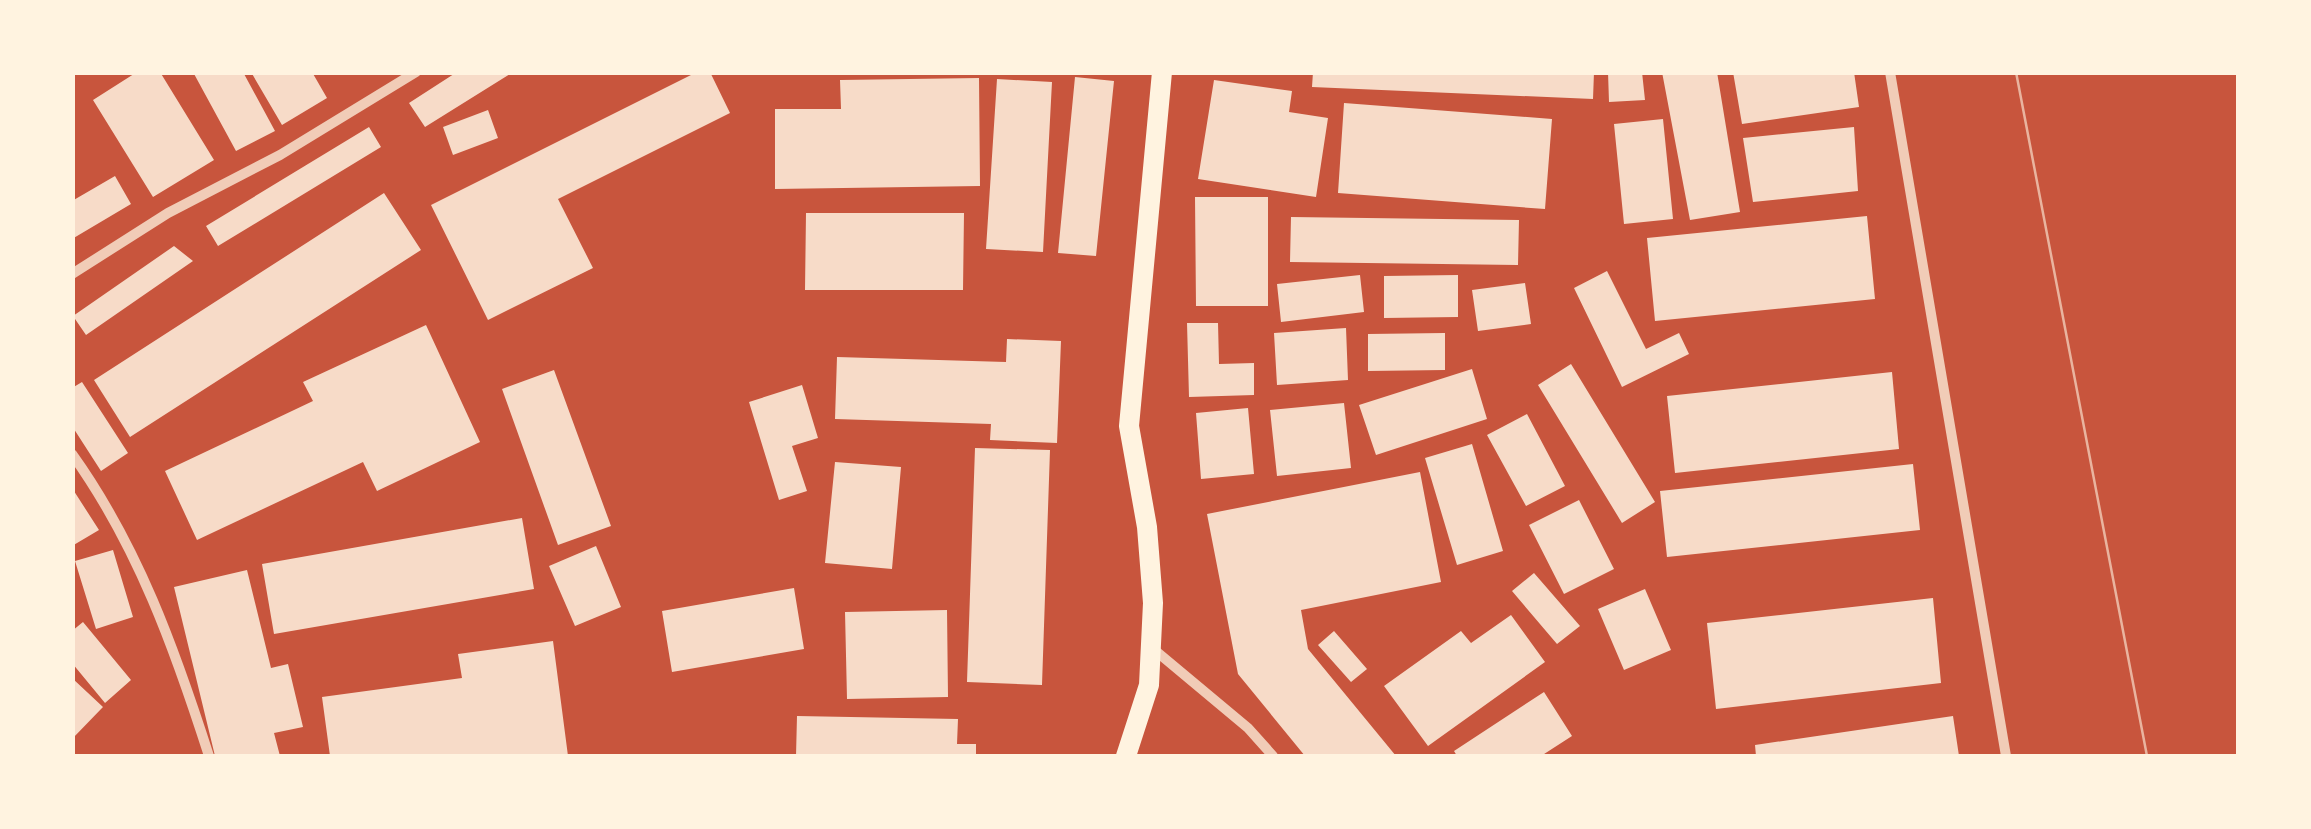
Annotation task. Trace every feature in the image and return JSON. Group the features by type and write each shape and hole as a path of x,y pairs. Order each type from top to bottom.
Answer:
{"main road":[{"path":"1126,756 1149,686 1154,603 1147,527 1129,426 1162,72"}],"street":[{"path":"72,274 168,213 280,156 416,72"},
{"path":"1890,72 2006,756"},
{"path":"72,454 102,494 146,581 173,644 209,756"},
{"path":"1151,646 1248,728 1273,756"}],"building":[{"path":"137,72 160,72 214,160 153,197 93,100"},
{"path":"193,72 243,72 275,131 236,151"},
{"path":"251,72 312,72 327,98 282,125"},
{"path":"457,72 513,72 425,127 409,103"},
{"path":"697,72 710,72 730,113 558,199 593,268 488,320 431,205"},
{"path":"1313,72 1594,72 1593,99 1312,87"},
{"path":"1608,72 1642,72 1645,100 1609,102"},
{"path":"1662,72 1717,72 1740,212 1690,220"},
{"path":"1733,72 1854,72 1859,107 1742,124"},
{"path":"1075,77 1114,81 1096,256 1058,253"},
{"path":"979,78 980,186 775,189 775,109 841,109 840,80"},
{"path":"997,79 1052,82 1043,252 986,249"},
{"path":"1214,80 1292,91 1289,112 1328,118 1316,197 1198,179"},
{"path":"1344,103 1552,119 1545,209 1338,193"},
{"path":"488,110 498,138 453,155 443,127"},
{"path":"1663,119 1673,219 1624,224 1614,124"},
{"path":"369,127 381,147 218,246 206,226"},
{"path":"1854,127 1858,191 1753,202 1743,138"},
{"path":"115,176 131,204 72,239 72,201"},
{"path":"384,193 421,250 130,437 94,380"},
{"path":"1195,197 1268,197 1268,306 1196,306"},
{"path":"806,213 964,213 963,290 805,290"},
{"path":"1867,216 1875,299 1655,321 1647,238"},
{"path":"1291,217 1519,220 1518,265 1290,262"},
{"path":"174,246 193,261 86,335 73,316"},
{"path":"1607,271 1646,349 1679,333 1689,354 1622,387 1574,288"},
{"path":"1360,275 1364,312 1281,322 1277,284"},
{"path":"1458,275 1458,317 1384,318 1384,276"},
{"path":"1525,283 1531,324 1478,331 1472,290"},
{"path":"1187,323 1218,323 1219,364 1254,363 1254,395 1189,397"},
{"path":"426,325 480,442 377,491 363,462 197,540 165,471 313,401 303,382"},
{"path":"1346,328 1348,380 1277,385 1274,333"},
{"path":"1445,333 1445,370 1368,371 1368,334"},
{"path":"1007,339 1061,341 1057,443 990,440 991,424 835,419 837,357 1006,362"},
{"path":"1571,364 1655,502 1622,523 1538,385"},
{"path":"1472,369 1487,419 1376,455 1359,405"},
{"path":"554,370 611,526 558,545 502,389"},
{"path":"1892,372 1899,449 1675,473 1667,396"},
{"path":"82,382 128,453 101,471 72,426 72,388"},
{"path":"802,385 818,438 792,446 807,491 779,500 749,402"},
{"path":"1344,403 1351,468 1277,476 1270,410"},
{"path":"1248,408 1254,474 1201,479 1196,413"},
{"path":"1527,414 1565,486 1526,506 1487,435"},
{"path":"1472,444 1503,551 1457,565 1425,458"},
{"path":"975,448 1050,450 1042,685 967,682"},
{"path":"835,462 901,467 892,569 825,563"},
{"path":"1913,464 1920,530 1667,557 1660,491"},
{"path":"1420,472 1441,582 1301,610 1308,649 1396,756 1305,756 1238,674 1207,514"},
{"path":"72,488 99,530 72,546"},
{"path":"1579,500 1614,569 1564,594 1529,525"},
{"path":"522,518 534,589 274,634 262,564"},
{"path":"596,546 621,607 575,626 549,566"},
{"path":"113,550 133,617 96,629 75,561"},
{"path":"247,570 271,668 288,664 303,727 274,733 280,756 215,756 174,587"},
{"path":"1534,573 1580,626 1557,644 1512,591"},
{"path":"794,588 804,649 672,672 662,611"},
{"path":"1645,589 1671,650 1624,670 1598,609"},
{"path":"1933,598 1941,683 1716,709 1707,623"},
{"path":"947,610 948,697 847,699 845,612"},
{"path":"1511,615 1545,662 1428,746 1384,686 1461,631 1471,643"},
{"path":"83,622 131,680 105,703 72,663 72,631"},
{"path":"1334,631 1367,669 1351,682 1318,645"},
{"path":"553,641 568,756 330,756 322,697 462,678 458,654"},
{"path":"72,678 103,707 72,739"},
{"path":"1544,692 1572,736 1541,756 1457,756 1454,751"},
{"path":"797,716 958,719 957,744 976,744 976,756 796,756"},
{"path":"1953,716 1959,756 1756,756 1755,745"}],"tram line":[{"path":"2016,72 2147,756"}]}
